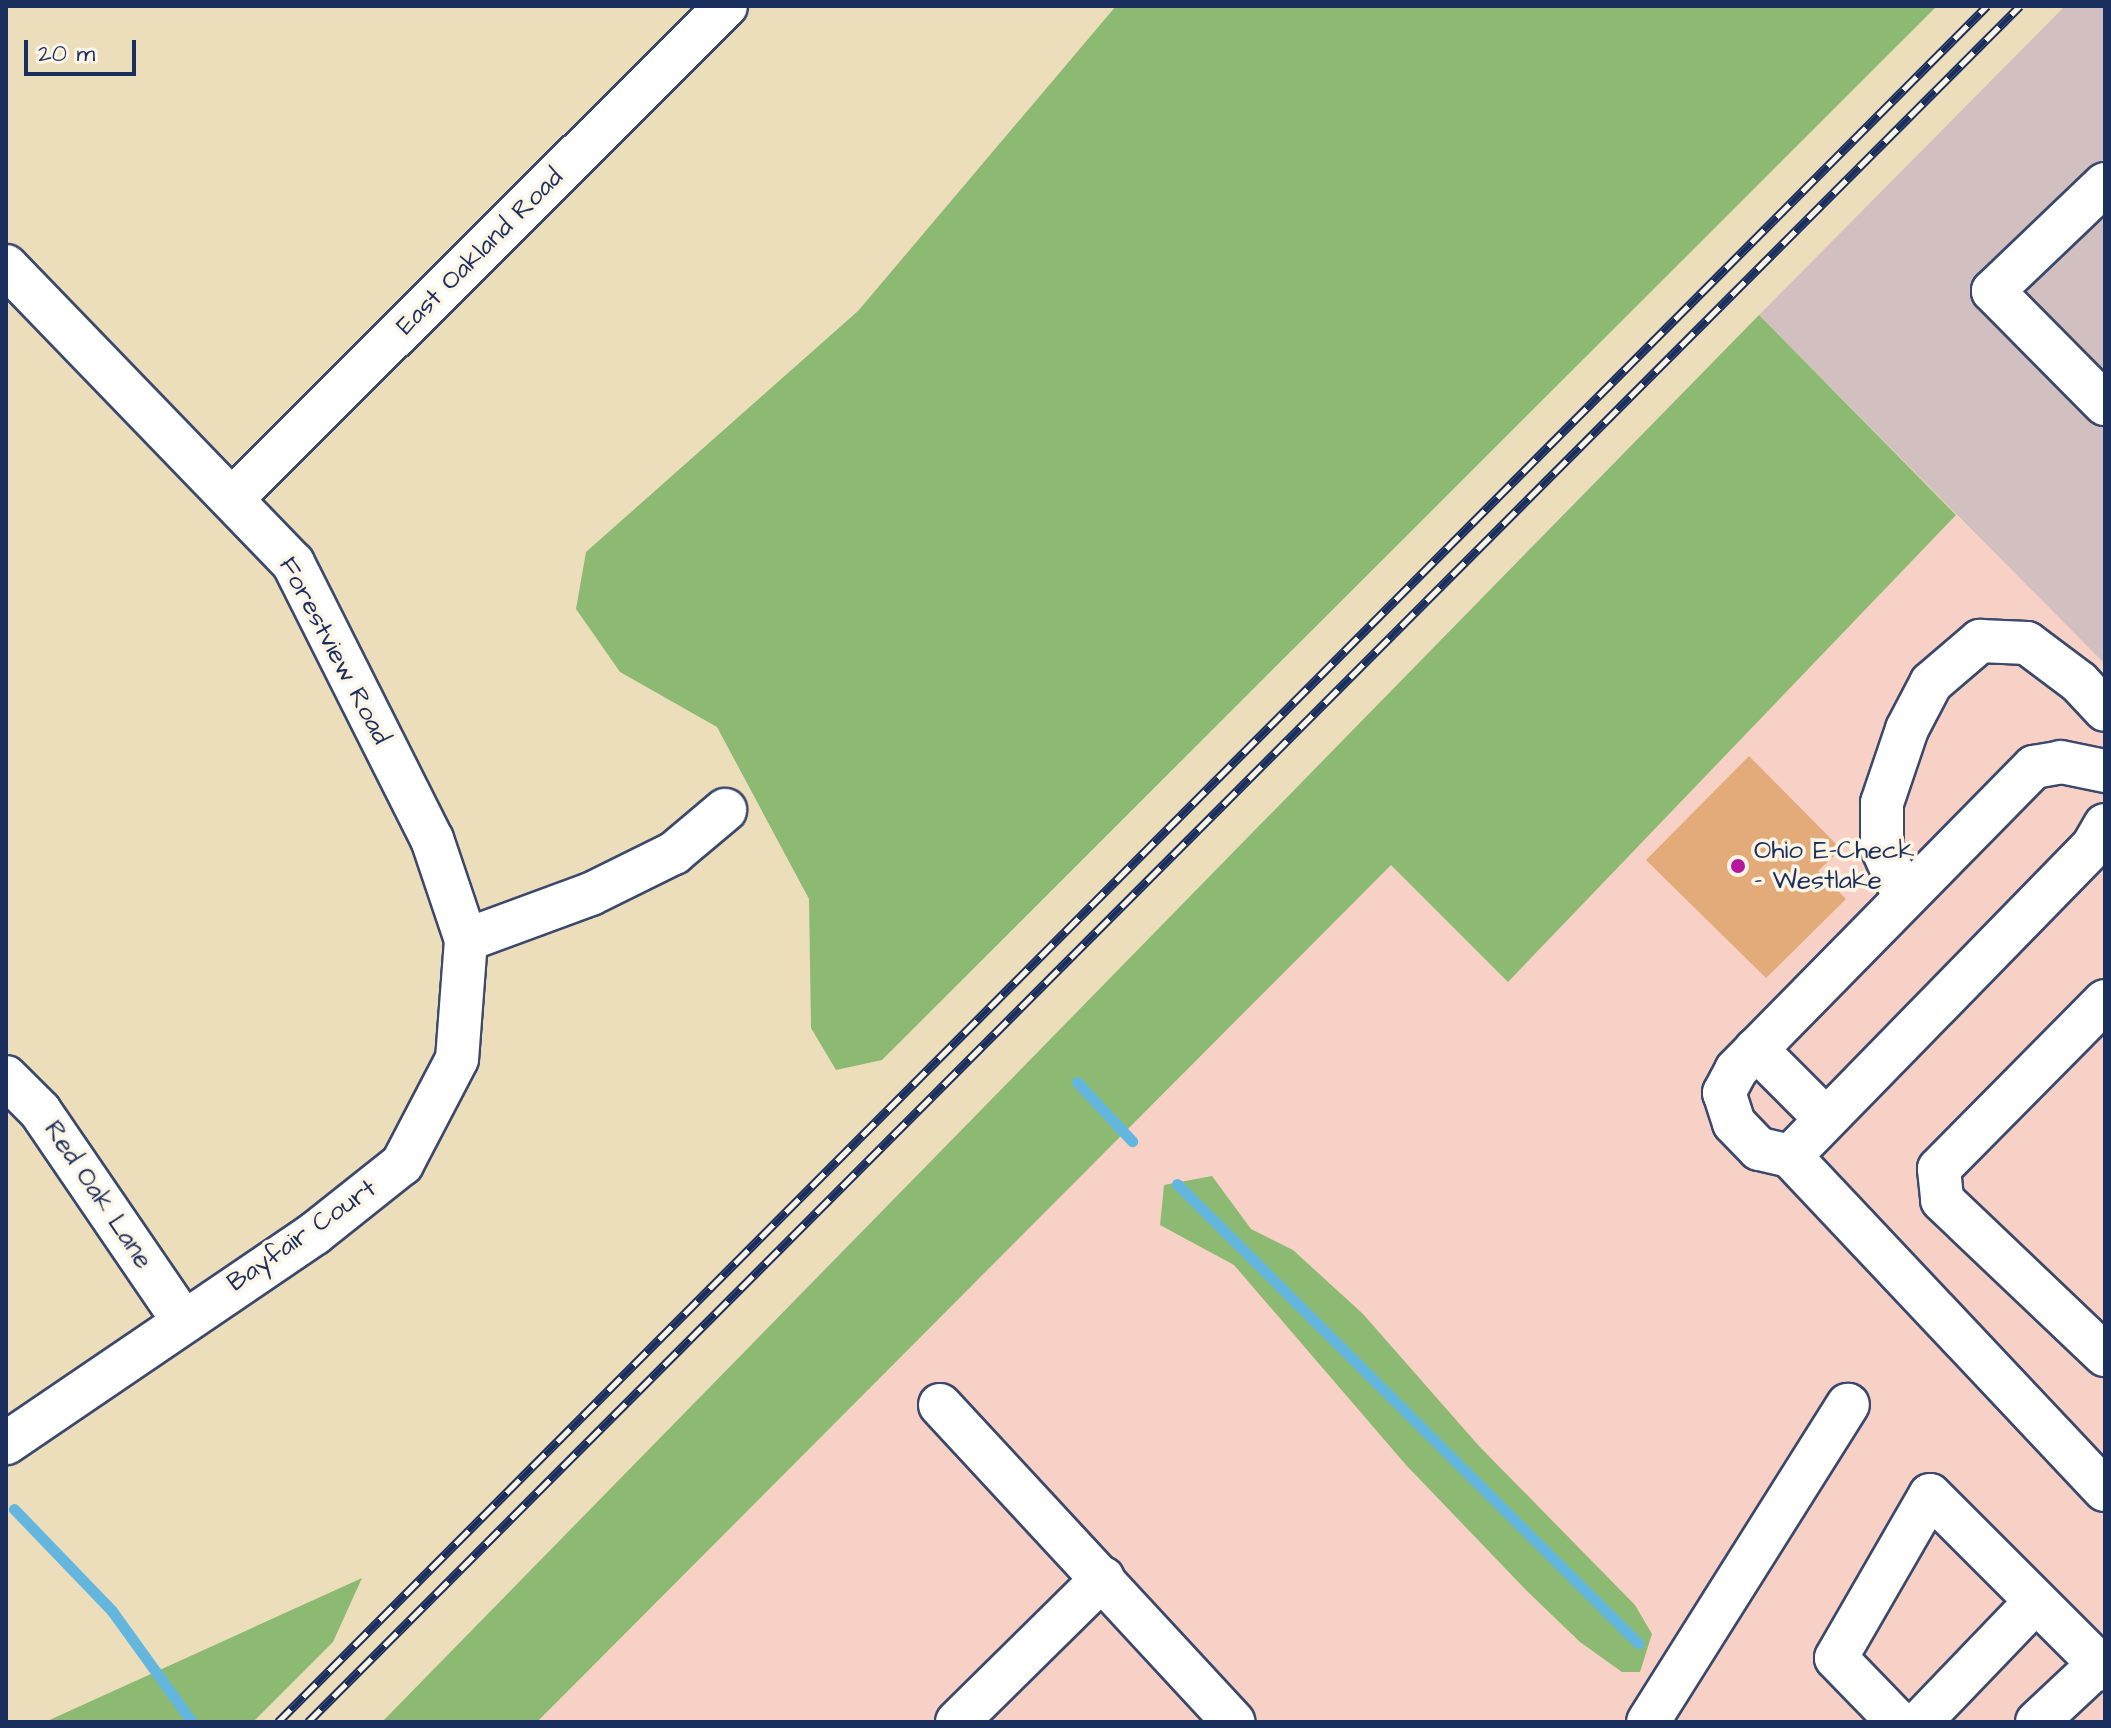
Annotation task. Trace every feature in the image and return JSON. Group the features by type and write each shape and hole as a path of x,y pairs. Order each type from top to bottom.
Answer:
{"street":[{"name":"East Oakland Road","path":"234,497 726,6"},
{"path":"2105,184 1993,291 2105,404"},
{"name":"Forestview Road","path":"6,266 234,497 293,563 432,839 466,940"},
{"path":"1904,897 1882,848 1882,803 1907,729 1931,683 1980,641 2027,643 2079,682 2105,710"},
{"path":"2105,771 2061,762 2034,767 1736,1070 1724,1093 1734,1123 1759,1149 1790,1156 2105,1490"},
{"path":"466,940 591,894 674,853 725,810"},
{"path":"1790,1156 2093,846 2105,825"},
{"name":"Bayfair Court","path":"6,1443 182,1319 314,1234 402,1164 457,1059 466,940"},
{"path":"2105,1001 1939,1169 1942,1200 2105,1355"},
{"path":"1756,1049 1825,1118"},
{"name":"Red Oak Lane","path":"6,1077 40,1111 182,1319"},
{"path":"940,1405 1234,1722"},
{"path":"1648,1722 1848,1405"},
{"path":"1898,1722 1836,1658 1930,1495 2102,1667 2037,1722"},
{"path":"957,1722 1103,1578"},
{"path":"1920,1722 2035,1602"}],"shaded area":[{"path":"2065,6 2105,6 2105,664 1759,315"},
{"path":"1956,515 2105,664 2105,1722 537,1722 1391,865 1508,981"}],"green space":[{"path":"1116,6 1937,6 882,1060 836,1070 811,1028 809,899 717,727 620,672 576,609 586,552 858,311"},
{"path":"1759,315 1956,515 1508,982 1391,865 537,1722 382,1722"},
{"path":"1212,1176 1251,1229 1293,1250 1363,1314 1479,1446 1635,1605 1652,1634 1640,1672 1622,1672 1580,1642 1527,1591 1406,1465 1234,1265 1160,1225 1164,1185"},
{"path":"362,1578 333,1642 253,1722 45,1722"}],"building":[{"name":"Ohio E-Check - Westlake","path":"1749,756 1841,849 1818,871 1846,899 1766,978 1646,860"}],"waterway":[{"path":"1077,1082 1132,1141"},
{"path":"1177,1184 1638,1643"},
{"path":"14,1509 112,1611 192,1722"}],"railway":[{"path":"278,1722 1987,6"},
{"path":"308,1722 2020,6"}],"place":[{"name":"Ohio E-Check - Westlake","path":"1738,866"}]}
